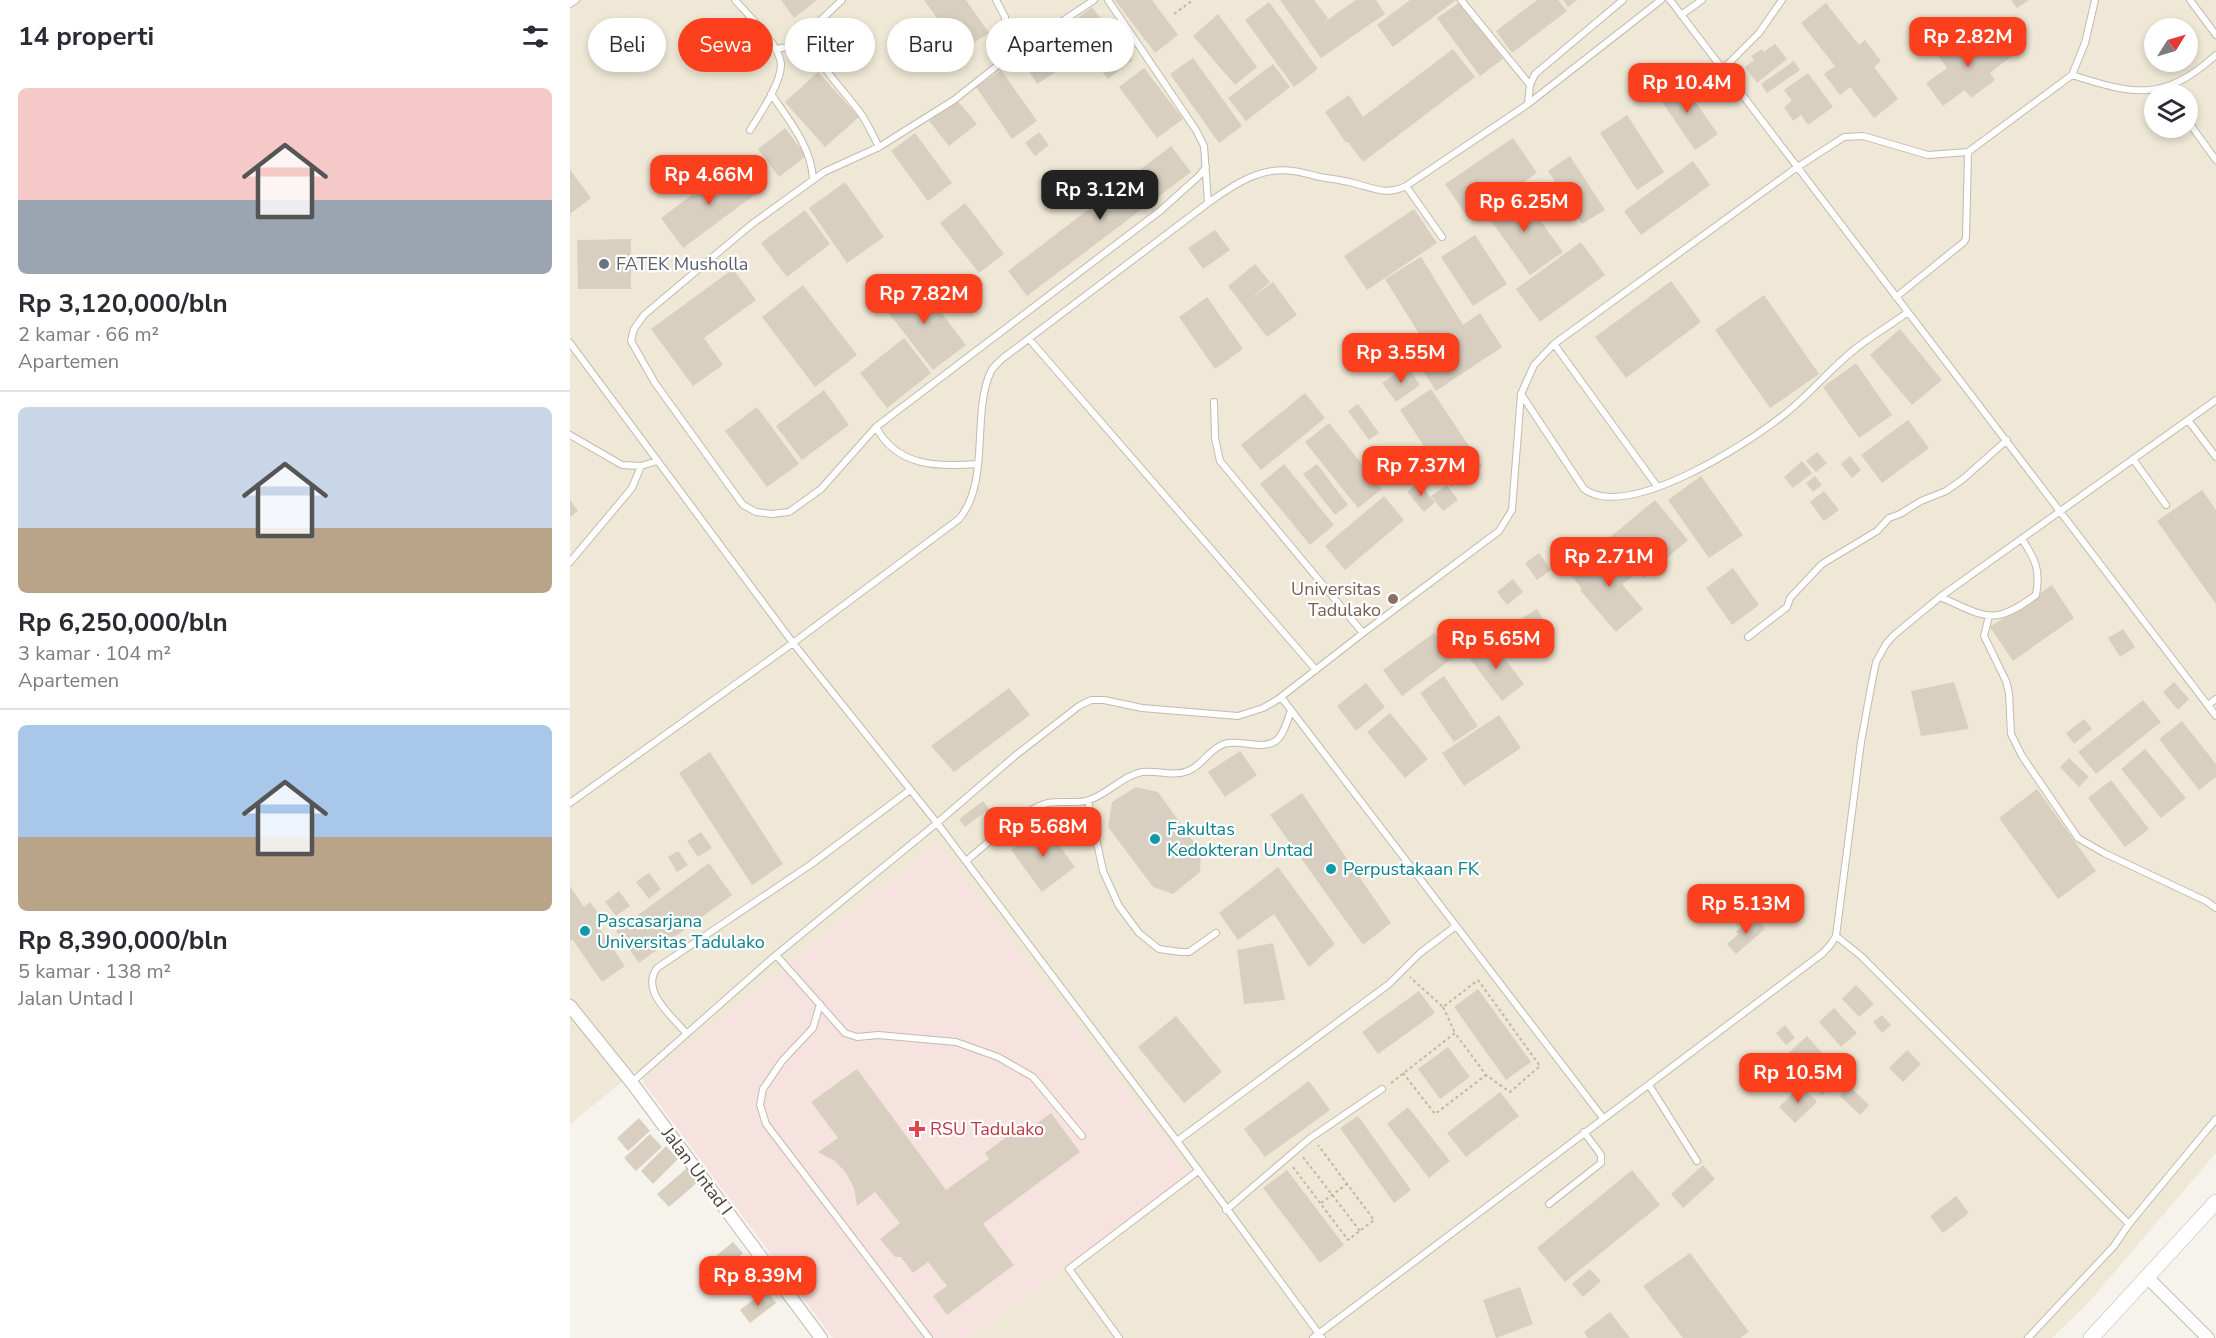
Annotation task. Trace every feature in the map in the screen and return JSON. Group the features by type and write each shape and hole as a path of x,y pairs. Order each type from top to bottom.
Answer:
{"street":[{"name":"Jalan Untad I","path":"571,1008 632,1083 821,1338"},
{"path":"2091,1338 2216,1202"},
{"path":"2147,1277 2208,1338"}],"lane":[{"path":"570,4 576,0"},
{"path":"735,0 776,49 781,67 771,94 750,130"},
{"path":"822,18 842,0"},
{"path":"996,0 1005,18"},
{"path":"1067,18 1094,0"},
{"path":"1108,0 1196,130 1204,146 1208,203"},
{"path":"1461,0 1530,85"},
{"path":"1528,104 1530,85 1535,74 1623,0"},
{"path":"570,802 793,643 959,519 967,510 972,495 978,464 986,385 992,369 1003,358 1208,203 1236,183 1262,173 1292,170 1351,182 1382,192 1396,191 1528,104 1661,0"},
{"path":"1670,0 2216,716"},
{"path":"1681,15 1702,0"},
{"path":"1722,70 1759,33 1782,0"},
{"path":"632,1083 776,955 1078,706 1091,700 1104,700 1142,708 1238,716 1263,708 1281,697 1362,633 1490,540 1503,526 1512,510 1521,394 1533,365 1554,344 1796,168 1844,137 1863,136 1928,155 1968,152 2073,75 2085,43 2095,0"},
{"path":"2190,0 2216,35"},
{"path":"776,49 785,48"},
{"path":"2178,84 2216,56"},
{"path":"828,72 860,113 879,147"},
{"path":"989,72 954,100 879,147 824,172 752,224 644,315 634,329 631,341 655,383 743,506 756,512 771,514 789,512 821,489 876,427 1160,211 1206,167"},
{"path":"2073,75 2112,88 2144,92"},
{"path":"771,94 793,126 813,163 813,180"},
{"path":"2198,135 2216,160"},
{"path":"1896,297 1966,238 1968,152"},
{"path":"1406,186 1442,237"},
{"path":"1521,394 1584,489 1592,495 1624,497 1667,484 1731,453 1783,416 1858,347 1908,312"},
{"path":"1029,339 1316,670"},
{"path":"570,343 793,643 937,823 1177,1141 1317,1337 1602,1118 1823,953 1836,936 1862,742 1876,662 1894,635 1940,597 2059,510 2216,400"},
{"path":"1554,344 1657,486"},
{"path":"1214,402 1215,438 1220,461 1362,633"},
{"path":"2188,420 2216,457"},
{"path":"876,427 882,438 902,455 928,465 978,464"},
{"path":"570,435 622,465 641,466 657,461"},
{"path":"1748,637 1787,607 1790,598 1822,564 1877,531 1889,519 1921,501 1946,491 2007,440"},
{"path":"2133,459 2166,506"},
{"path":"570,562 632,488 641,466"},
{"path":"1940,597 1989,616 2000,616 2036,595 2038,569 2035,558 2022,539"},
{"path":"1989,616 1984,636 2006,681 2009,693 2011,734 2022,756 2078,838 2216,908"},
{"path":"1281,697 1602,1118"},
{"path":"2208,705 2216,699"},
{"path":"966,861 1014,822 1044,804 1088,801 1126,778 1143,772 1189,771 1208,753 1223,744 1235,742 1257,745 1274,742 1279,737 1291,710"},
{"path":"686,1033 652,988 652,979 657,968 810,865 910,790"},
{"path":"1088,801 1103,871 1119,906 1139,933 1159,949 1181,952 1189,952 1216,933"},
{"path":"1177,1141 1389,984 1420,953 1456,926"},
{"path":"1836,936 1861,956 2129,1224"},
{"path":"776,955 850,1036 878,1035 956,1042 998,1057 1033,1077 1082,1136"},
{"path":"820,1004 813,1028 782,1061 763,1089 760,1105 766,1124 929,1338"},
{"path":"1649,1085 1696,1161"},
{"path":"1226,1210 1312,1137 1382,1089"},
{"path":"2028,1338 2114,1246 2129,1224 2216,1119"},
{"path":"1549,1204 1601,1163 1601,1155 1584,1132"},
{"path":"1119,1338 1069,1269 1198,1171"}],"path":[{"path":"1174,14 1193,0"},
{"path":"1402,969 1443,1007 1455,1033 1486,1075 1510,1092 1540,1066 1478,980 1443,1007"},
{"path":"1382,1089 1455,1033"},
{"path":"1403,1073 1435,1114 1486,1075"},
{"path":"1287,1158 1348,1240 1374,1220 1312,1137"},
{"path":"1297,1150 1360,1231"},
{"path":"1320,1203 1347,1184"}],"shaded area":[{"name":"Universitas Tadulako","path":"570,0 2216,0 2216,1153 2088,1303 2052,1338 833,1338 636,1071 570,1124"},
{"name":"RSU Tadulako","path":"937,843 1192,1175 969,1338 833,1338 643,1082"}],"building":[{"path":"781,0 817,0 794,18"},
{"path":"924,0 966,0 986,29 986,35 974,43 974,18 937,18"},
{"path":"1115,0 1152,0 1178,35 1155,53 1134,25 1134,18 1129,18"},
{"path":"1280,0 1314,0 1328,18 1323,23 1356,0 1376,0 1385,14 1321,58"},
{"path":"1410,0 1456,0 1393,47 1377,25"},
{"path":"1537,0 1558,0 1567,11 1512,53 1496,31"},
{"path":"1563,0 1577,0 1568,7"},
{"path":"2011,0 2029,0 2017,8"},
{"path":"1269,2 1318,69 1294,87 1245,20"},
{"path":"1460,2 1503,59 1480,76 1437,18"},
{"path":"1826,3 1859,45 1865,40 1881,61 1874,67 1898,99 1874,118 1850,87 1840,95 1824,74 1835,66 1801,23"},
{"path":"1092,7 1101,18 1078,18"},
{"path":"1218,14 1257,67 1235,85 1193,36"},
{"path":"1994,32 2012,56 1990,73 1995,80 1971,98 1965,90 1943,106 1926,83 1947,68 1936,53 1961,35 1972,49"},
{"path":"1775,44 1787,59 1757,83 1745,67 1754,60 1751,56 1762,49 1764,52"},
{"path":"1453,49 1475,77 1363,162 1348,142 1346,143 1325,112 1349,95 1363,117"},
{"path":"1193,58 1242,126 1219,143 1170,74"},
{"path":"1794,61 1800,70 1767,93 1761,84"},
{"path":"1273,64 1290,87 1246,121 1228,98"},
{"path":"1144,68 1183,119 1157,138 1119,87"},
{"path":"818,72 859,117 825,147 785,102"},
{"path":"998,72 1002,72 1037,121 1012,139 976,87"},
{"path":"1029,72 1056,72 1037,84"},
{"path":"1103,72 1117,72 1108,79"},
{"path":"1808,73 1833,107 1808,125 1801,115 1793,121 1784,107 1792,101 1784,90"},
{"path":"1678,77 1718,134 1695,150 1656,93"},
{"path":"956,99 977,124 949,146 929,121"},
{"path":"1627,115 1664,172 1637,190 1600,133"},
{"path":"785,128 806,156 779,177 758,149"},
{"path":"1039,132 1049,145 1035,156 1025,143"},
{"path":"915,133 952,183 928,201 891,151"},
{"path":"1513,138 1537,173 1469,219 1445,184"},
{"path":"1171,146 1191,172 1027,296 1008,271"},
{"path":"1570,156 1605,210 1582,224 1548,171"},
{"path":"1693,161 1710,185 1641,235 1624,211"},
{"path":"735,163 757,193 683,248 661,218"},
{"path":"570,170 591,198 570,214"},
{"path":"845,182 884,237 847,263 809,208"},
{"path":"1518,190 1563,252 1530,275 1486,214"},
{"path":"965,203 1004,254 979,273 940,223"},
{"path":"1414,209 1437,243 1367,290 1344,256"},
{"path":"805,210 830,244 787,277 761,243"},
{"path":"1215,230 1230,250 1203,269 1188,248"},
{"path":"1475,235 1507,284 1473,306 1441,257"},
{"name":"FATEK Musholla","path":"631,239 631,289 578,289 577,240"},
{"path":"1581,242 1605,275 1540,322 1516,289"},
{"path":"1421,257 1463,325 1480,313 1502,347 1436,391 1414,357 1428,348 1385,279"},
{"path":"1255,264 1270,282 1250,299 1273,282 1297,315 1267,337 1228,286"},
{"path":"733,269 756,300 704,338 723,365 693,386 651,329"},
{"path":"916,280 966,345 933,370 883,306"},
{"path":"1671,281 1701,322 1626,378 1595,337"},
{"path":"803,285 857,355 815,387 762,317"},
{"path":"1764,295 1819,374 1770,408 1715,330"},
{"path":"1207,297 1243,349 1215,369 1179,317"},
{"path":"1900,329 1942,380 1912,405 1870,355"},
{"path":"904,338 931,373 887,408 860,373"},
{"path":"1856,363 1892,415 1859,438 1823,387"},
{"path":"1407,366 1420,385 1396,402 1382,383"},
{"path":"1431,389 1482,466 1451,487 1400,410"},
{"path":"824,390 849,425 802,460 776,426"},
{"path":"1305,393 1325,418 1261,470 1241,445"},
{"path":"1358,404 1379,433 1369,440 1348,411"},
{"path":"757,407 799,464 767,487 725,431"},
{"path":"1908,420 1929,448 1882,483 1861,455"},
{"path":"1329,423 1382,489 1358,508 1305,442"},
{"path":"1817,452 1827,463 1816,472 1806,461"},
{"path":"1850,456 1861,470 1852,478 1841,464"},
{"path":"1802,461 1812,473 1793,488 1784,477"},
{"path":"1284,464 1334,525 1310,545 1260,484"},
{"path":"1317,464 1348,505 1335,515 1303,474"},
{"path":"1701,476 1743,535 1709,558 1668,500"},
{"path":"1815,476 1822,485 1813,492 1806,483"},
{"path":"1418,483 1435,502 1424,512 1407,492"},
{"path":"1447,485 1458,500 1443,511 1431,496"},
{"path":"2202,490 2216,510 2216,604 2157,521"},
{"path":"1824,491 1839,510 1824,521 1810,502"},
{"path":"1384,496 1404,520 1345,570 1325,546"},
{"path":"570,500 578,511 570,517"},
{"path":"1655,500 1688,540 1643,578 1609,538"},
{"path":"1612,545 1634,575 1622,584 1643,609 1616,632 1580,590 1582,589 1571,575"},
{"path":"1539,553 1551,570 1537,580 1525,563"},
{"path":"1733,568 1759,605 1732,625 1706,588"},
{"path":"1513,579 1523,592 1507,605 1497,592"},
{"path":"2052,585 2074,618 2013,661 1990,627"},
{"path":"1537,609 1543,619 1526,630 1519,620"},
{"path":"2123,629 2135,647 2120,657 2108,638"},
{"path":"1434,633 1453,658 1402,696 1383,670"},
{"path":"1539,634 1546,645 1535,652 1527,642"},
{"path":"1489,638 1524,684 1502,701 1467,655"},
{"path":"1444,676 1478,726 1454,742 1420,693"},
{"path":"1954,682 1969,729 1921,736 1911,691"},
{"path":"2174,682 2189,699 2178,710 2163,692"},
{"path":"1366,683 1385,707 1356,731 1337,706"},
{"path":"1009,688 1030,715 954,772 931,746"},
{"path":"2143,700 2161,722 2096,774 2078,752"},
{"path":"1390,713 1428,759 1405,778 1367,732"},
{"path":"1499,715 1521,748 1464,786 1442,753"},
{"path":"2084,719 2092,729 2074,744 2066,733"},
{"path":"2182,721 2216,764 2216,777 2199,790 2159,739"},
{"path":"2145,749 2186,798 2161,818 2121,769"},
{"path":"1240,751 1257,775 1225,797 1208,772"},
{"path":"710,752 783,864 752,885 679,773"},
{"path":"2069,758 2089,777 2079,787 2060,767"},
{"path":"2111,780 2149,829 2125,847 2088,798"},
{"name":"Fakultas Kedokteran Untad","path":"1136,787 1158,792 1201,852 1200,872 1173,894 1153,887 1108,827 1112,802"},
{"path":"2037,789 2096,871 2058,899 1999,818"},
{"name":"Perpustakaan FK","path":"1302,793 1391,923 1363,945 1270,815"},
{"path":"983,801 989,809 965,827 959,819"},
{"path":"1044,825 1075,867 1042,892 1011,850"},
{"path":"701,832 712,848 698,857 687,841"},
{"path":"678,851 688,865 677,872 668,857"},
{"path":"709,863 732,895 639,963 616,931"},
{"path":"1278,867 1335,944 1309,967 1274,914 1238,940 1219,913"},
{"path":"649,873 661,889 649,899 636,882"},
{"name":"Pascasarjana Universitas Tadulako","path":"570,886 584,907 590,902 601,917 595,922 625,966 602,982 572,939 570,941"},
{"path":"619,891 630,906 616,916 605,902"},
{"path":"1755,916 1765,929 1736,954 1727,944 1738,934 1736,932"},
{"path":"1273,943 1285,1000 1244,1004 1237,950"},
{"path":"1856,985 1874,1004 1859,1017 1842,999"},
{"path":"1478,989 1531,1062 1506,1080 1454,1007"},
{"path":"1419,991 1435,1013 1378,1054 1362,1032"},
{"path":"1834,1008 1857,1033 1841,1047 1819,1022"},
{"path":"1882,1015 1891,1025 1882,1033 1873,1022"},
{"path":"1176,1016 1222,1072 1184,1103 1138,1047"},
{"path":"1785,1025 1795,1038 1786,1045 1776,1033"},
{"path":"1807,1036 1822,1053 1801,1073 1785,1056"},
{"path":"1448,1047 1470,1077 1440,1099 1418,1069"},
{"path":"1907,1050 1921,1064 1903,1082 1889,1068"},
{"path":"1830,1061 1843,1077 1822,1095 1809,1080"},
{"path":"857,1069 946,1190 989,1159 985,1153 1013,1132 1017,1138 1051,1113 1080,1152 983,1224 1014,1265 947,1315 933,1296 947,1286 928,1262 913,1273 901,1257 895,1257 880,1239 900,1223 875,1192 857,1206 854,1188 846,1173 835,1161 818,1152 838,1138 811,1102"},
{"path":"1309,1081 1330,1110 1265,1157 1244,1129"},
{"path":"1801,1085 1817,1102 1795,1123 1779,1107"},
{"path":"1849,1086 1869,1105 1860,1115 1840,1096"},
{"path":"1500,1092 1519,1116 1466,1157 1447,1133"},
{"path":"1408,1107 1450,1161 1429,1178 1387,1124"},
{"path":"1358,1116 1411,1190 1394,1203 1340,1128"},
{"path":"639,1118 650,1131 628,1151 617,1138"},
{"path":"650,1134 662,1147 636,1171 624,1158"},
{"path":"666,1146 678,1159 653,1184 641,1171"},
{"path":"1703,1165 1715,1179 1683,1208 1671,1194"},
{"path":"687,1168 699,1181 669,1207 657,1194"},
{"path":"1287,1170 1344,1245 1320,1263 1263,1188"},
{"path":"1632,1170 1660,1205 1565,1282 1537,1248"},
{"path":"1956,1196 1969,1213 1943,1233 1930,1216"},
{"path":"733,1242 743,1253 726,1268 716,1256"},
{"path":"1690,1253 1749,1332 1740,1338 1683,1338 1643,1286"},
{"path":"1590,1269 1601,1281 1583,1297 1572,1284"},
{"path":"1520,1287 1533,1324 1496,1338 1483,1300"},
{"path":"766,1290 776,1303 750,1323 740,1310"},
{"path":"1610,1312 1630,1338 1588,1338 1584,1332"}],"place":[{"name":"FATEK Musholla","path":"604,264"},
{"name":"Universitas Tadulako","path":"1393,599"},
{"name":"Fakultas Kedokteran Untad","path":"1155,839"},
{"name":"Perpustakaan FK","path":"1331,869"},
{"name":"Pascasarjana Universitas Tadulako","path":"585,931"},
{"name":"RSU Tadulako","path":"917,1129"}]}
